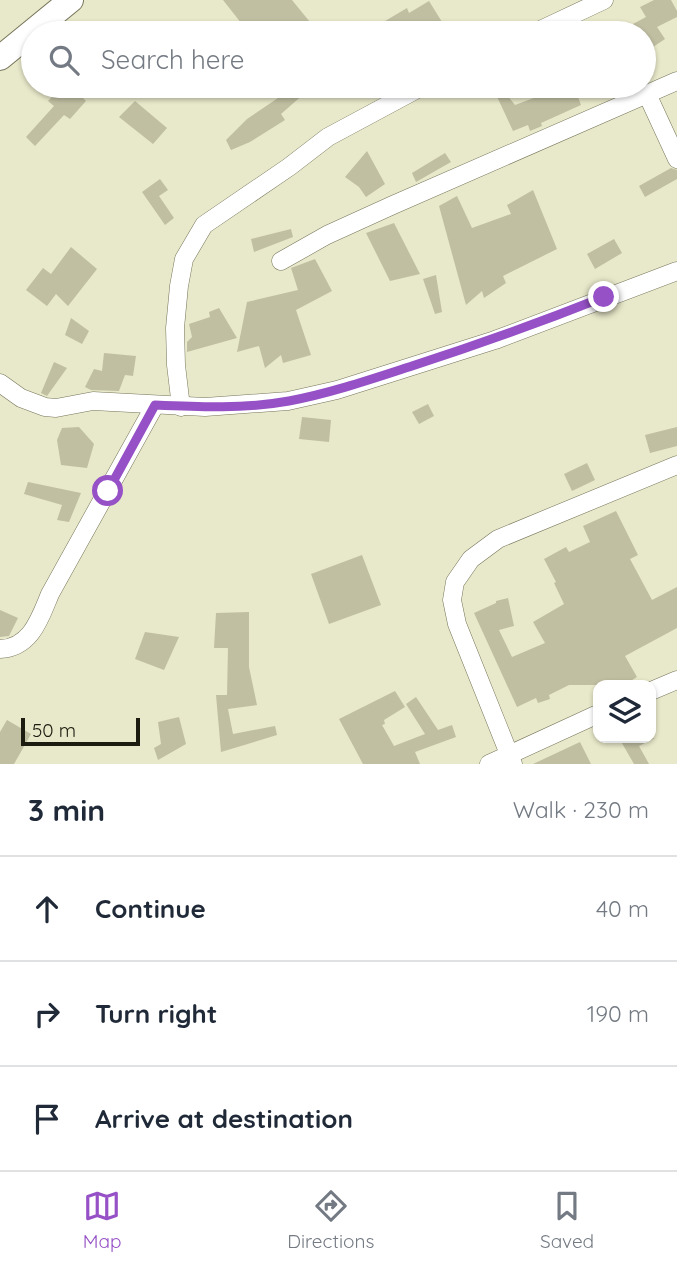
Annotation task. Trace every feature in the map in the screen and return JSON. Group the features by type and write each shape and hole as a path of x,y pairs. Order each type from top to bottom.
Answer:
{"highway":[{"path":"45,21 71,0"},
{"path":"0,58 21,41"}],"street":[{"path":"559,21 604,0"},
{"path":"656,90 677,81"},
{"path":"181,407 175,328 178,286 184,259 204,225 289,167 328,136 400,98"},
{"path":"281,261 327,235 638,98"},
{"path":"649,98 677,159"},
{"path":"0,383 21,398 45,407 107,401 181,407 288,401 337,390 495,340 677,271"},
{"path":"0,649 11,648 24,641 37,624 50,594 155,405"},
{"path":"511,760 457,624 452,600 455,582 471,559 498,539 677,465"},
{"path":"656,689 677,680"},
{"path":"489,764 511,760 593,717"}],"building":[{"path":"223,0 292,0 309,21 240,21"},
{"path":"654,0 671,0 677,11 677,17 657,27 665,39 656,45 656,21 638,21 646,17 640,7"},
{"path":"429,1 441,21 385,21 407,8 409,13"},
{"path":"51,98 83,98 86,101 70,119 64,115 35,146 26,137 54,106 48,101"},
{"path":"278,98 299,98 281,114 285,120 250,142 231,150 226,140 247,119"},
{"path":"498,98 509,98 515,105 534,98 578,98 581,105 541,123 542,126 530,131 528,125 513,131"},
{"path":"135,101 167,128 153,144 119,117"},
{"path":"367,151 385,184 366,197 359,187 345,177"},
{"path":"445,153 451,162 416,182 412,173"},
{"path":"671,168 677,170 677,179 645,197 639,186"},
{"path":"160,179 168,190 159,196 174,218 165,225 142,192"},
{"path":"533,190 557,249 503,276 506,283 484,298 482,291 466,305 439,206 457,196 472,228 511,214 507,205"},
{"path":"394,223 420,274 390,281 366,233"},
{"path":"291,229 293,237 254,252 251,239"},
{"path":"614,239 622,253 595,269 587,254"},
{"path":"71,247 97,269 68,306 56,294 47,306 26,290 43,268 51,274"},
{"path":"315,259 332,291 296,310 311,355 283,363 281,355 265,368 259,346 237,352 247,302 298,290 291,268"},
{"path":"436,275 442,312 435,314 423,279"},
{"path":"219,308 237,338 187,352 187,342 192,337 189,324 210,317 209,312"},
{"path":"71,318 89,331 82,344 65,335"},
{"path":"104,353 136,356 133,376 125,375 119,391 91,390 85,387 94,369 102,371"},
{"path":"54,362 67,368 47,396 41,393"},
{"path":"428,404 434,416 419,424 412,412"},
{"path":"302,417 331,420 329,442 299,439"},
{"path":"79,427 94,444 87,468 61,465 57,440 62,428"},
{"path":"677,427 677,446 650,453 645,435"},
{"path":"587,463 595,480 572,491 564,474"},
{"path":"28,482 81,493 69,522 57,520 62,505 24,494"},
{"path":"616,511 638,555 630,559 652,600 677,587 677,628 625,656 637,677 632,680 593,680 593,685 569,685 549,695 550,699 538,703 536,698 517,707 474,613 508,598 514,626 499,630 512,657 545,643 533,622 564,604 544,559 566,547 569,552 590,542 583,526"},
{"path":"362,555 381,605 329,624 311,574"},
{"path":"0,610 18,618 9,636 0,637"},
{"path":"249,612 249,667 257,705 228,709 233,734 275,726 277,735 221,752 216,695 227,695 228,648 214,648 216,613"},
{"path":"145,632 179,637 164,670 135,659"},
{"path":"395,691 405,707 384,720 385,724 382,725 394,746 425,734 406,704 416,697 438,730 452,725 456,737 415,752 420,764 363,764 339,719"},
{"path":"179,717 186,744 158,760 154,748 161,744 158,722"},
{"path":"7,720 31,734 14,764 0,764 0,732"},
{"path":"580,742 591,764 533,764"},
{"path":"622,743 645,743 639,746 649,764 634,764"}],"route":[{"path":"108,491 155,405 249,405 288,401 337,390 495,340 604,297"}]}
